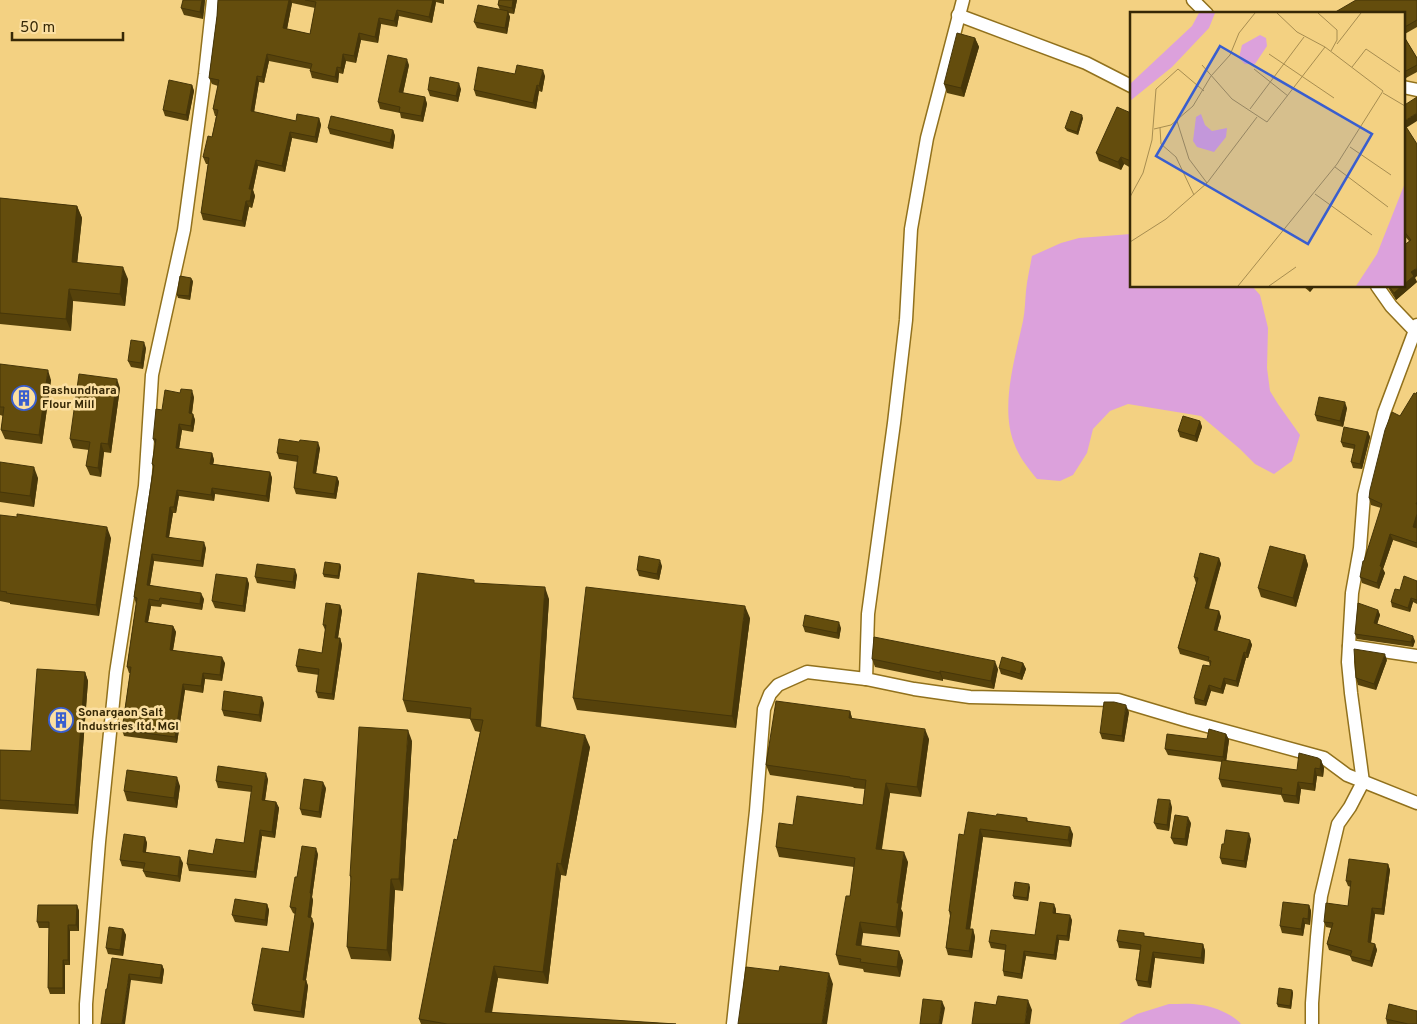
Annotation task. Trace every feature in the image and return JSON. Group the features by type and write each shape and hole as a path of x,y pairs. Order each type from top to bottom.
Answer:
{"street":[{"path":"86,1024 98,851 116,673 145,486 152,375 184,230 213,0"},
{"path":"866,679 868,614 906,320 911,228 927,138 963,0"},
{"path":"1193,0 1205,12"},
{"path":"958,15 1086,63 1130,85"},
{"path":"1404,87 1417,90"},
{"path":"1312,1024 1321,896 1338,824 1350,807 1363,782 1348,662 1352,593 1360,548 1364,495 1384,413 1416,328 1391,306 1378,288"},
{"path":"1349,646 1417,656"},
{"path":"733,1024 756,811 764,709 770,694 778,685 807,672 866,679 914,689 970,697 1118,700 1324,758 1347,775 1417,803"}],"shaded area":[{"path":"1130,234 1130,288 1254,288 1260,295 1268,328 1267,368 1270,391 1300,435 1292,461 1274,474 1255,464 1201,416 1128,404 1110,411 1093,429 1087,453 1073,475 1060,481 1037,479 1016,448 1008,414 1010,382 1024,317 1026,287 1032,256 1061,243 1079,238"},
{"path":"1169,1004 1193,1004 1211,1007 1223,1011 1241,1024 1119,1024 1137,1014"}],"building":[{"path":"183,0 202,0 200,12 181,8"},
{"path":"218,0 289,0 283,28 310,34 316,2 305,0 433,0 429,17 397,10 394,21 379,18 375,37 359,33 354,56 343,54 341,68 337,67 335,77 310,71 312,64 267,54 262,77 257,76 251,111 296,121 297,114 319,118 315,137 290,132 282,166 256,160 249,189 252,189 250,201 246,201 242,221 201,213 209,158 203,157 208,136 212,137 218,110 213,109 219,80 209,78"},
{"path":"499,0 513,0 512,8 498,5"},
{"path":"1356,0 1417,0 1417,20 1404,27 1404,12 1335,12"},
{"path":"478,5 508,11 505,28 474,22"},
{"path":"957,33 975,38 961,88 944,84"},
{"path":"1404,37 1417,58 1417,65 1404,72"},
{"path":"388,55 407,59 399,92 425,97 421,116 399,112 400,107 378,102"},
{"path":"517,65 543,70 533,103 474,90 478,67 515,74"},
{"path":"430,77 459,83 456,96 428,90"},
{"path":"169,80 192,85 186,115 163,110"},
{"path":"1417,97 1417,113 1404,121 1404,105"},
{"path":"1117,107 1130,113 1130,161 1121,157 1118,162 1096,153"},
{"path":"1071,111 1082,115 1077,132 1065,128"},
{"path":"331,116 393,130 390,143 328,128"},
{"path":"1404,124 1417,144 1417,268 1411,272 1414,276 1404,284 1404,245 1411,240 1404,231"},
{"path":"0,198 77,206 72,262 123,267 120,294 69,289 66,319 0,313"},
{"path":"180,276 191,278 189,296 177,295"},
{"path":"1390,288 1400,288 1394,293"},
{"path":"131,340 144,342 141,363 128,361"},
{"name":"Bashundhara Flour Mill","path":"0,364 48,370 39,435 1,430 4,407 0,407"},
{"path":"79,374 117,379 108,444 101,443 98,468 86,466 90,442 70,439"},
{"path":"181,389 192,390 189,413 193,414 191,426 179,424 176,448 212,453 210,464 270,472 266,496 212,488 211,495 177,490 174,507 170,507 166,537 204,542 201,561 152,554 147,585 201,593 200,604 160,598 159,601 149,599 145,622 173,626 170,650 222,657 220,675 203,673 201,686 183,684 175,737 122,730 131,667 127,667 137,598 134,597 154,465 152,464 156,439 153,439 156,409 162,410 165,390 180,393"},
{"path":"1417,392 1417,514 1413,527 1417,528 1417,543 1390,534 1377,583 1360,577 1363,561 1382,504 1369,498 1370,490 1385,430 1392,412 1400,416 1414,393 1416,394"},
{"path":"1319,397 1345,402 1340,421 1315,415"},
{"path":"1183,416 1200,421 1195,436 1178,431"},
{"path":"1344,427 1368,432 1360,464 1351,462 1355,445 1341,442"},
{"path":"279,439 318,442 313,473 337,477 334,494 294,488 298,456 277,453"},
{"path":"0,462 34,467 30,496 0,492"},
{"path":"17,514 107,527 96,605 0,591 0,515 17,517"},
{"path":"1270,546 1305,555 1293,598 1258,588"},
{"path":"1200,553 1219,558 1205,608 1219,611 1214,630 1250,640 1246,653 1244,652 1236,681 1224,678 1221,689 1209,685 1204,701 1194,698 1203,665 1210,666 1211,661 1208,660 1209,657 1178,648 1198,578 1194,577"},
{"path":"639,556 660,560 657,574 637,570"},
{"path":"325,562 340,564 338,576 323,574"},
{"path":"257,564 295,569 293,582 255,577"},
{"path":"418,573 474,580 474,583 545,587 536,726 585,735 561,864 557,863 543,972 494,966 485,1012 676,1024 447,1024 419,1019 454,839 457,840 483,720 470,719 471,708 403,700"},
{"path":"216,574 247,578 243,606 212,601"},
{"path":"1404,576 1417,581 1417,600 1411,598 1408,608 1391,602 1395,589 1400,590"},
{"path":"586,587 745,606 732,716 573,698"},
{"path":"326,603 340,605 335,638 340,638 332,694 316,692 319,669 296,666 299,649 322,653 326,625 323,625"},
{"path":"1358,603 1378,610 1374,623 1413,636 1411,642 1355,634"},
{"path":"805,615 839,622 837,633 803,626"},
{"path":"874,637 995,661 991,681 872,659"},
{"path":"1354,649 1385,654 1374,684 1356,678"},
{"path":"1002,657 1023,663 1020,674 999,668"},
{"name":"Sonargaon Salt Industries ltd. MGI","path":"37,669 85,672 75,805 0,800 0,750 31,751"},
{"path":"224,691 262,697 259,715 222,710"},
{"path":"776,701 850,711 849,718 925,729 917,787 886,783 876,849 904,852 897,903 899,903 896,927 860,922 856,945 899,951 897,967 860,962 861,959 836,955 846,896 850,896 855,858 776,847 779,823 793,825 797,796 863,805 866,780 766,765"},
{"path":"1104,702 1126,705 1122,736 1100,733"},
{"path":"359,727 408,730 399,879 391,879 387,950 347,947"},
{"path":"1209,729 1226,734 1223,757 1165,749 1167,734 1207,739"},
{"path":"1299,753 1321,760 1320,769 1315,768 1313,784 1298,782 1296,796 1281,794 1282,788 1219,779 1222,760 1297,770"},
{"path":"218,766 266,773 262,800 276,802 272,832 260,830 254,872 187,864 189,850 213,854 216,839 244,843 252,786 216,781"},
{"path":"127,770 177,777 174,798 124,791"},
{"path":"304,779 323,782 319,812 300,809"},
{"path":"1158,799 1170,800 1167,825 1154,823"},
{"path":"968,812 1027,818 1026,821 1070,827 1068,840 980,829 966,929 973,929 969,951 946,948 959,834 964,835"},
{"path":"1175,815 1188,817 1185,839 1171,838"},
{"path":"1226,830 1249,833 1244,861 1220,858"},
{"path":"124,834 145,837 143,852 180,857 178,876 143,871 145,863 120,860"},
{"path":"302,846 316,848 308,917 312,918 303,980 306,980 301,1012 252,1004 262,948 289,952 296,908 290,907"},
{"path":"1349,859 1388,864 1382,909 1372,908 1368,942 1375,944 1370,961 1350,956 1352,951 1327,944 1333,923 1324,922 1326,903 1348,906 1351,881 1346,881"},
{"path":"1015,882 1029,884 1027,898 1013,896"},
{"path":"235,899 267,904 265,920 232,915"},
{"path":"1040,902 1054,904 1053,913 1070,915 1067,936 1057,935 1054,955 1024,951 1021,974 1003,971 1006,945 989,942 991,930 1035,935"},
{"path":"1283,902 1309,905 1308,919 1303,918 1301,929 1280,926"},
{"path":"38,905 77,905 76,925 68,925 68,960 63,960 63,988 48,988 49,922 37,922"},
{"path":"109,927 123,929 120,950 106,948"},
{"path":"1119,930 1144,933 1144,936 1203,944 1201,958 1153,952 1148,982 1136,980 1141,945 1117,941"},
{"path":"112,958 162,965 160,978 129,974 122,1024 101,1024 106,989"},
{"path":"780,966 829,973 822,1024 738,1024 746,967 779,971"},
{"path":"1279,988 1292,990 1290,1006 1277,1004"},
{"path":"998,996 1028,1000 1025,1024 972,1024 975,1002 996,1005"},
{"path":"923,999 942,1001 939,1024 920,1024"},
{"path":"1389,1004 1417,1011 1417,1024 1386,1019"}],"place":[{"name":"Bashundhara Flour Mill","path":"24,398"},
{"name":"Sonargaon Salt Industries ltd. MGI","path":"61,720"}]}
